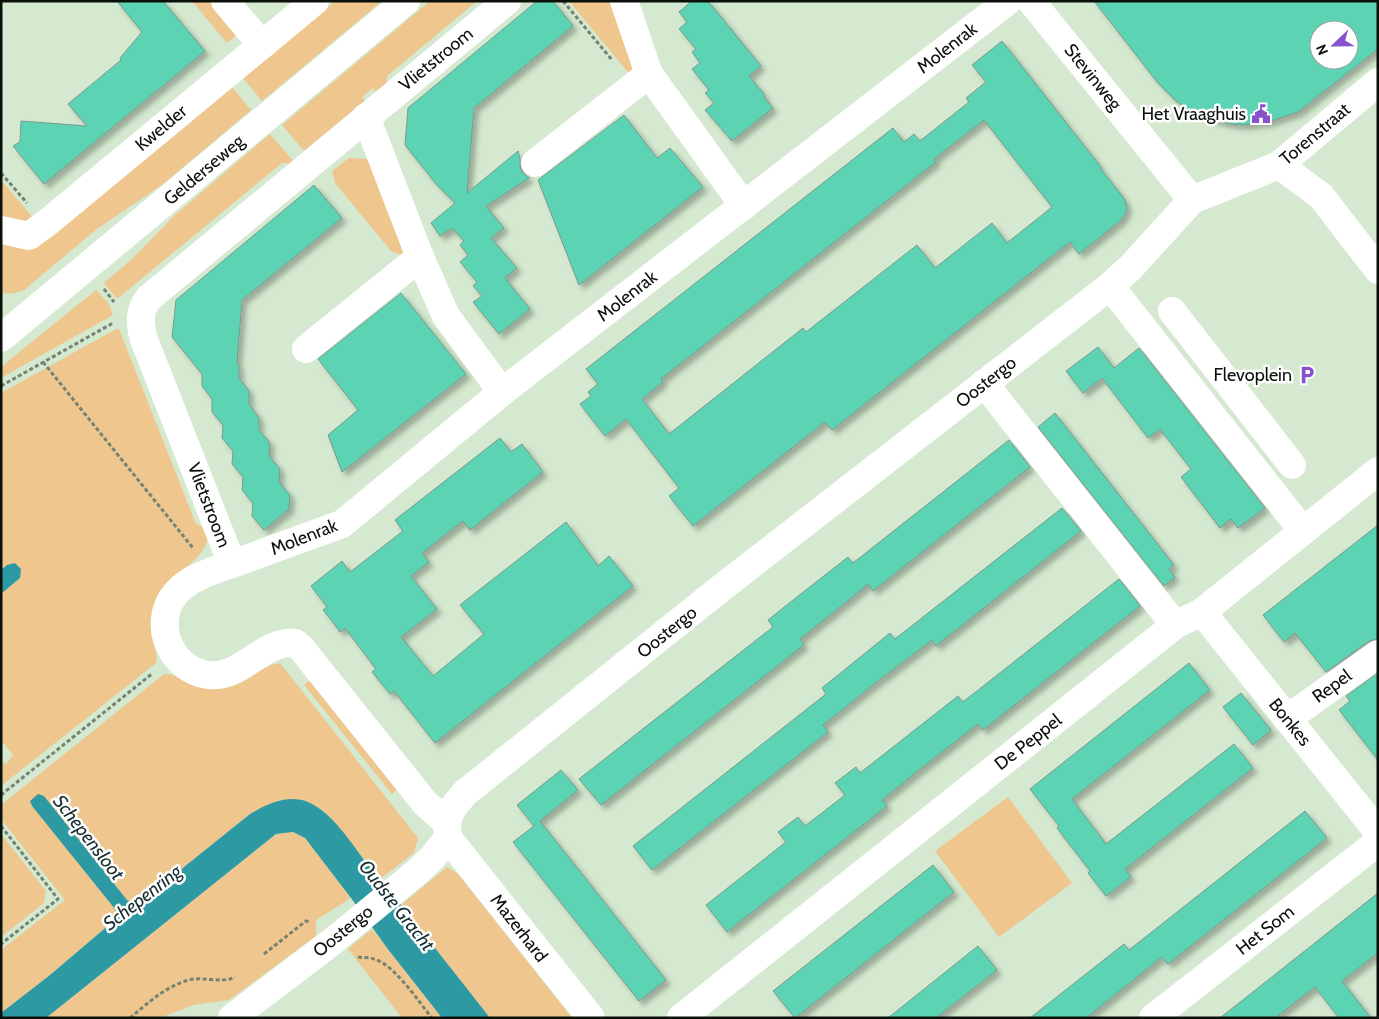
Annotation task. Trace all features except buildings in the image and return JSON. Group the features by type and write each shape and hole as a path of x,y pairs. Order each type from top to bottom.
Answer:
{"street":[{"path":"225,1 262,45"},
{"name":"Kwelder","path":"1,230 30,236 315,1"},
{"name":"Gelderseweg","path":"3,332 406,1"},
{"name":"Vlietstroom","path":"174,656 168,644 164,620 173,597 180,588 192,580 222,568 143,337 140,325 141,312 149,298 507,1"},
{"path":"624,1 642,80 744,206"},
{"name":"Molenrak","path":"222,568 342,524 502,392 1008,1"},
{"name":"Stevinweg","path":"1031,1 1192,200"},
{"path":"534,162 642,80"},
{"name":"Torenstraat","path":"1192,200 1279,166 1378,82"},
{"path":"366,117 420,257 446,316 502,392"},
{"path":"1279,166 1321,196 1378,270"},
{"name":"Oostergo","path":"232,1018 333,941 432,858 447,830 453,806 465,793 720,589 1110,286 1132,267 1192,200"},
{"path":"306,349 420,257"},
{"path":"1110,286 1303,531"},
{"path":"1172,311 1292,464"},
{"path":"984,383 1175,625"},
{"name":"De Peppel","path":"681,1018 1175,625 1202,612 1378,471"},
{"name":"Bonkes","path":"1202,612 1378,832"},
{"path":"174,656 195,671 208,675 222,675 235,671 278,644 295,643 302,649 447,830"},
{"name":"Repel","path":"1287,719 1378,654"},
{"name":"Mazerhard","path":"447,830 591,1018"},
{"name":"Het Som","path":"1153,1018 1378,842"}],"path":[{"path":"563,1 642,80"},
{"path":"103,288 110,298"},
{"path":"1,386 114,323 141,312"},
{"path":"43,362 222,568"},
{"path":"1,795 174,656"},
{"path":"1,826 58,899 1,944"}],"shaded area":[{"path":"192,1 213,1 239,33 227,43"},
{"path":"335,1 382,1 262,101 243,78"},
{"path":"430,1 477,1 387,76 386,89 379,95 373,88 362,97 365,101 304,151 282,125"},
{"path":"569,1 617,1 639,57 632,77"},
{"path":"232,87 251,110 163,184 97,229 24,290 13,293 1,292 1,242"},
{"path":"270,134 296,164 282,163 117,299 104,283 129,262 176,214"},
{"path":"349,158 368,159 405,246 404,256 391,251 335,183 332,171"},
{"path":"1,180 35,220 30,223 1,221"},
{"path":"96,290 109,304 113,315 1,378 1,367"},
{"path":"119,329 196,524 209,530 207,541 197,557 166,584 157,597 151,622 156,663 1,786 1,762 6,764 13,755 1,740 1,594 20,578 7,565 1,570 1,393"},
{"path":"280,663 418,838 414,853 380,879 328,815 250,814 138,904 127,900 44,796 115,909 117,918 50,975 1,1013 1,950 65,900 1,819 1,805 164,674 174,675 196,685 224,688 239,684 265,668"},
{"path":"312,679 399,788 392,794 304,685"},
{"path":"1008,797 1072,883 999,937 935,851"},
{"path":"293,832 305,838 351,898 316,920 316,936 229,1000 193,1005 160,1018 46,1018 276,834"},
{"path":"1,834 46,891 44,903 1,937"},
{"path":"447,867 458,874 572,1018 490,1018 401,905"},
{"path":"372,929 442,1018 402,1018 348,949"}],"water":[{"path":"15,563 21,569 20,578 1,594 1,570 7,565"},
{"name":"Oudste Gracht","path":"38,794 44,796 127,900 138,904 250,814 278,801 293,799 308,802 325,813 340,829 490,1018 442,1018 305,838 293,832 276,834 46,1018 1,1018 1,1013 50,975 117,918 115,909 32,806 30,801"}],"place":[{"name":"Het Vraaghuis","path":"1261,114"},
{"name":"Flevoplein","path":"1307,375"}],"water label":[{"name":"Schepensloot","path":"89,837"},
{"name":"Schepenring","path":"142,897"}]}
